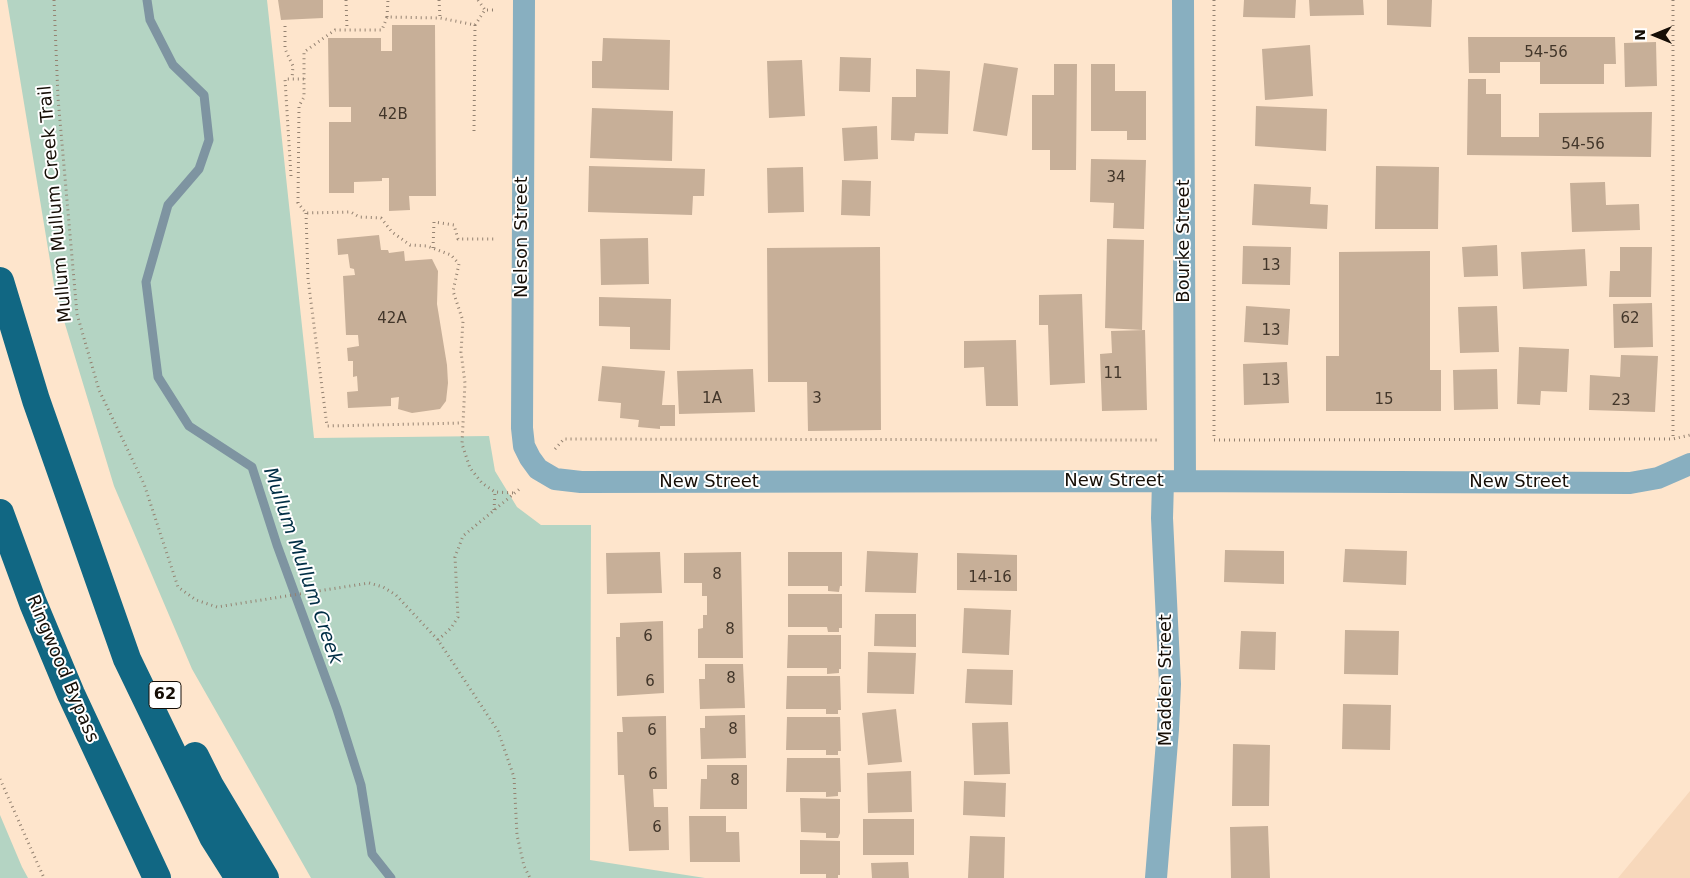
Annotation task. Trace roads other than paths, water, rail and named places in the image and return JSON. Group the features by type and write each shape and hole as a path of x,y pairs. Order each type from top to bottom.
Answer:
{"highway":[{"path":"0,281 36,400 128,659 213,836 238,878"},
{"name":"62","path":"74,507 210,786 265,878"},
{"name":"Ringwood Bypass","path":"0,513 33,604 67,685 158,878"}],"street":[{"name":"Nelson Street","path":"524,0 522,428 524,446 543,462"},
{"name":"Bourke Street","path":"1174,481 1183,0"},
{"name":"New Street","path":"543,462 555,479 581,482 1174,481 1630,483 1658,478 1690,464"},
{"name":"Madden Street","path":"1156,878 1170,684 1162,518 1174,481"}],"waterway":[{"name":"Mullum Mullum Creek","path":"147,0 150,20 173,65 204,95 209,140 199,169 168,205 146,282 158,377 189,426 252,467 277,545 337,709 361,785 372,854 391,878"}]}
